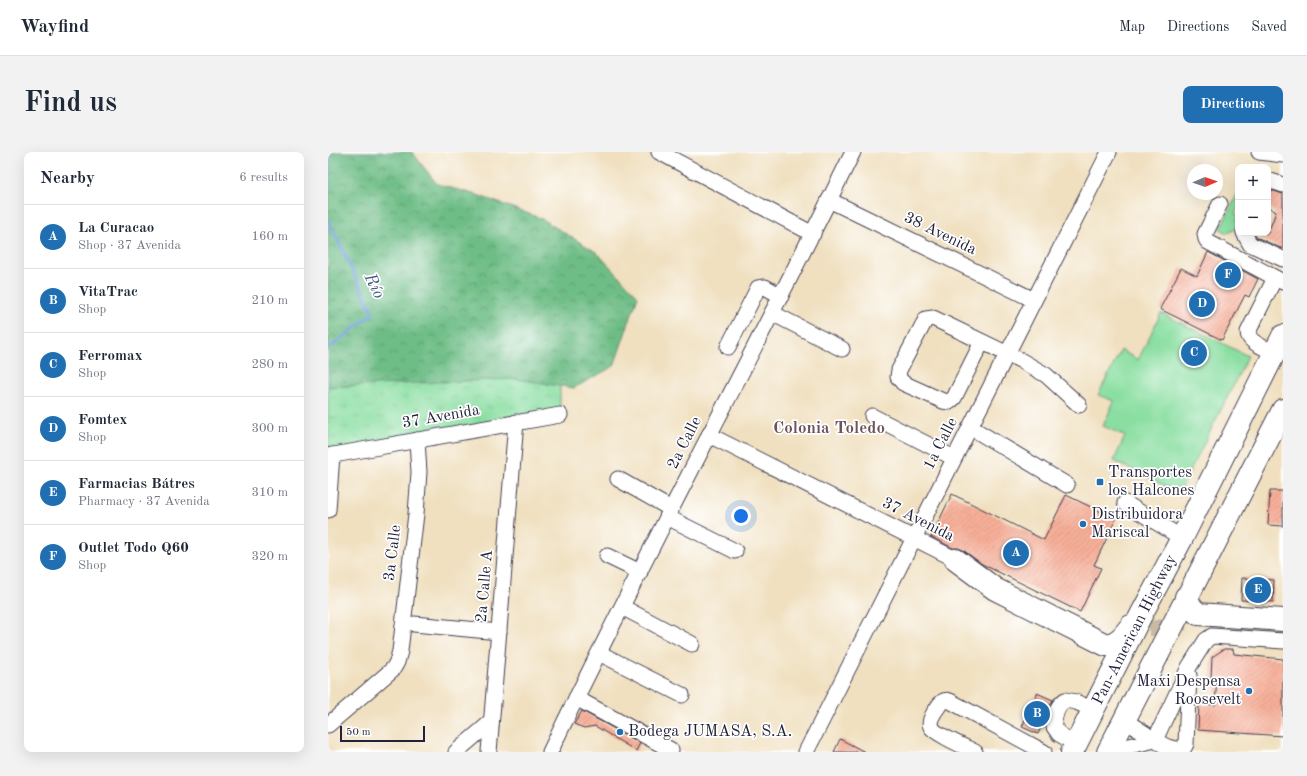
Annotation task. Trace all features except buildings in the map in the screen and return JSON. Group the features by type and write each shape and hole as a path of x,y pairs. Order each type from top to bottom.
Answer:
{"highway":[{"name":"Pan-American Highway","path":"1074,748 1141,615 1182,538 1279,344"},
{"name":"Pan-American Highway","path":"1108,752 1283,410"},
{"path":"956,560 996,589 1106,645 1113,644 1119,640 1141,615"},
{"path":"1186,597 1191,608 1198,614 1283,620"}],"street":[{"path":"659,152 813,234"},
{"name":"2a Calle","path":"550,752 669,513 813,234 853,152"},
{"name":"1a Calle","path":"806,752 1109,152"},
{"path":"1259,152 1283,155"},
{"path":"1271,181 1283,185"},
{"name":"38 Avenida","path":"830,200 1034,300"},
{"path":"1220,204 1205,234 1206,239 1208,242 1279,280 1248,332 1248,336 1251,340 1279,344"},
{"path":"1246,236 1250,244 1283,259"},
{"path":"728,347 758,288 765,287 780,296"},
{"path":"772,313 842,349"},
{"path":"982,342 954,398 948,402 903,383 898,377 899,370 926,319 937,319 1007,354 1046,375 1079,405"},
{"name":"37 Avenida","path":"330,455 560,415"},
{"path":"872,416 954,458"},
{"name":"2a Calle A","path":"488,752 516,422"},
{"path":"970,427 1067,485"},
{"name":"37 Avenida","path":"709,435 956,560 1110,634"},
{"name":"3a Calle","path":"328,725 393,669 397,662 400,651 416,514 419,472 417,440"},
{"path":"328,510 330,455"},
{"path":"618,479 669,513 735,551"},
{"path":"1125,503 1182,538"},
{"path":"607,556 640,572"},
{"path":"622,607 692,644"},
{"path":"1194,623 1283,627"},
{"path":"414,624 499,632"},
{"path":"1155,740 1189,667 1208,637 1283,641"},
{"path":"599,653 682,695"},
{"path":"1124,720 1166,747 1184,748 1186,744 1189,667"},
{"path":"576,698 671,750"},
{"path":"975,752 937,733 931,728 930,722 934,712 944,700 950,701 1044,752"},
{"path":"1074,748 1055,730 1054,723 1059,707 1065,700 1076,702 1094,710"},
{"path":"456,752 491,722"},
{"path":"1108,752 1155,740"}],"green space":[{"path":"328,152 412,152 437,184 477,195 540,218 596,252 638,296 614,366 574,388 516,379 328,387"},
{"path":"1235,199 1235,230 1228,233 1220,229"},
{"path":"1161,313 1248,356 1179,493 1114,461 1125,436 1103,426 1114,401 1098,395 1121,350 1138,360"},
{"path":"516,379 560,386 560,415 328,456 328,387"}],"waterway":[{"name":"Río","path":"328,187 329,152"},
{"name":"Río","path":"328,220 373,313 331,347 328,346"}],"tunnel":[{"path":"1126,633 1182,623 1194,623"}],"place":[{"name":"Outlet Todo Q60","path":"1228,275"},
{"name":"Fomtex","path":"1202,304"},
{"name":"Ferromax","path":"1194,353"},
{"name":"Transportes los Halcones","path":"1100,482"},
{"name":"Distribuidora Mariscal","path":"1083,524"},
{"name":"La Curacao","path":"1016,553"},
{"name":"Farmacias Bátres","path":"1258,590"},
{"name":"Maxi Despensa Roosevelt","path":"1249,691"},
{"name":"VitaTrac","path":"1037,714"},
{"name":"Bodega JUMASA, S.A.","path":"620,732"}],"district":[{"name":"Colonia Toledo","path":"829,428"}]}
